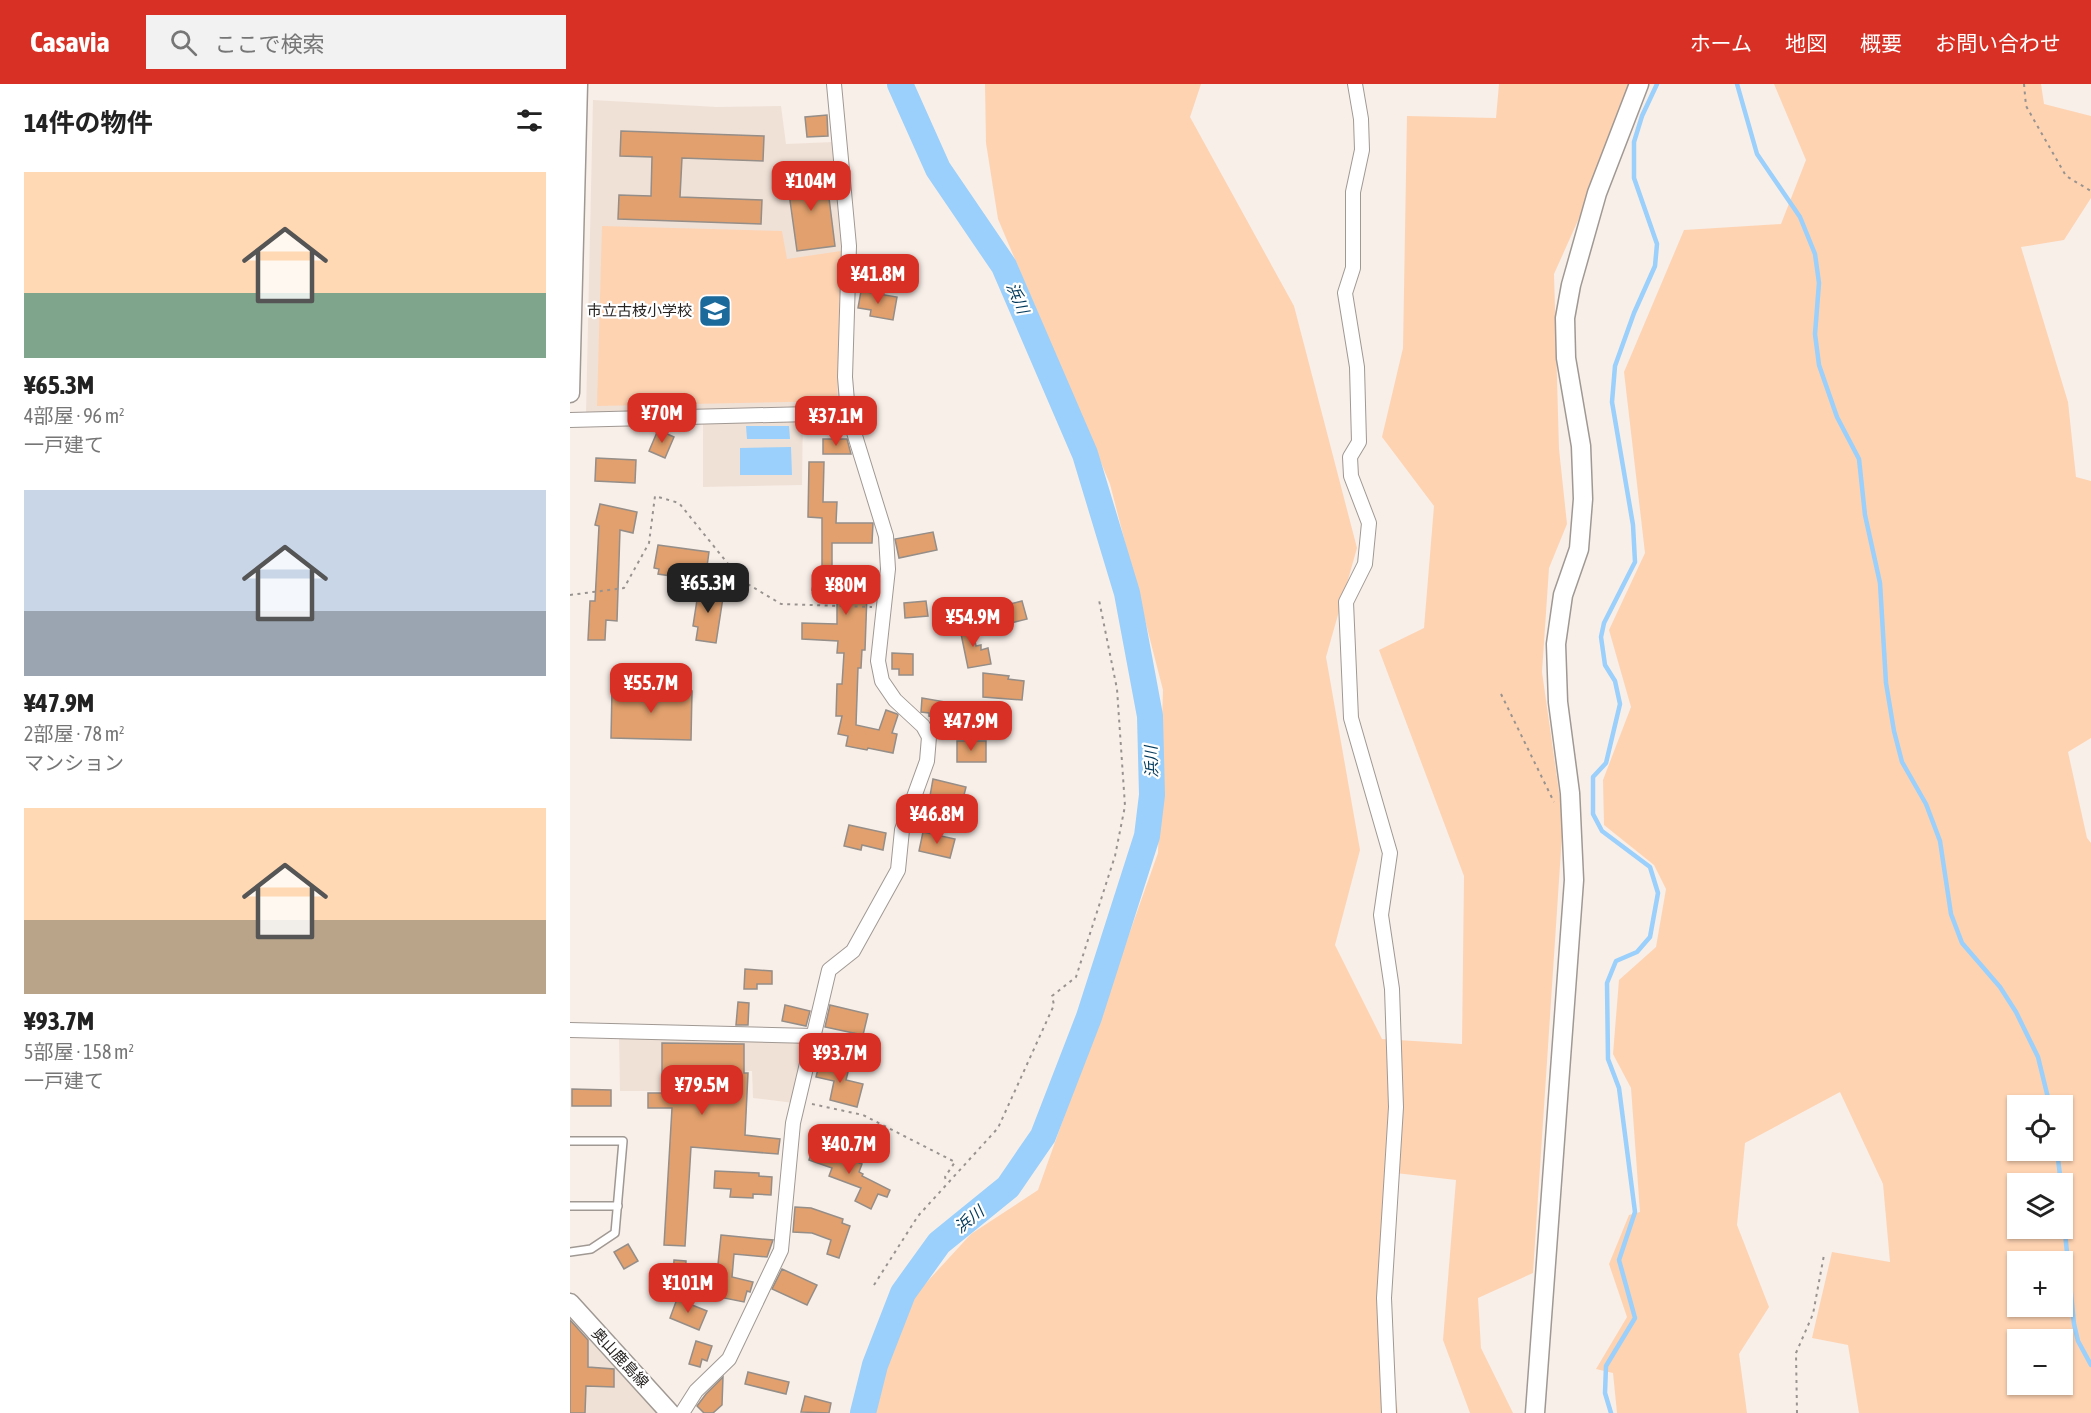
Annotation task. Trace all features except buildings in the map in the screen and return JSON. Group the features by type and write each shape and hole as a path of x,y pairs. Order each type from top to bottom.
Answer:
{"street":[{"path":"570,393 578,84"},
{"path":"682,1413 696,1391 729,1359 781,1250 788,1162 797,1102 829,970 853,951 898,870 902,831 927,761 928,737 924,726 895,700 882,681 878,661 888,569 886,536 848,413 845,377 849,246 834,84"},
{"path":"1355,84 1361,119 1362,150 1353,192 1353,268 1345,293 1357,367 1359,442 1350,457 1351,476 1369,523 1365,564 1346,602 1351,718 1390,854 1381,915 1392,988 1396,1107 1384,1298 1389,1413"},
{"path":"1535,1413 1574,880 1570,793 1558,702 1556,644 1563,595 1579,549 1583,499 1581,446 1566,358 1565,318 1598,193 1639,84"},
{"path":"570,420 848,413"},
{"path":"570,1030 813,1036"},
{"name":"奥山鹿島線","path":"570,1303 670,1413"}],"lane":[{"path":"570,1141 623,1141 615,1233 591,1249 570,1252"},
{"path":"570,1206 618,1206"}],"path":[{"path":"2024,84 2026,106 2066,176 2091,191"},
{"path":"570,595 624,588 649,543 655,496 679,503 741,580 782,604 884,607"},
{"path":"874,1285 918,1216 998,1128 1054,1005 1052,996 1076,977 1115,856 1125,806 1117,689 1099,600"},
{"path":"1501,694 1556,807"},
{"path":"797,1102 862,1115 955,1162 945,1177 947,1183"},
{"path":"1797,1413 1796,1353 1813,1314 1824,1255"}],"shaded area":[{"path":"985,84 1201,84 1190,117 1294,306 1357,548 1326,657 1360,850 1335,945 1382,1039 1462,1044 1464,876 1379,650 1424,628 1434,506 1382,437 1403,348 1407,116 1496,118 1499,84 1632,84 1593,187 1554,274 1559,449 1567,524 1549,568 1542,672 1563,820 1533,1273 1478,1298 1481,1348 1513,1413 1470,1413 1443,1340 1456,1180 1387,1172 1394,1386 1398,1413 869,1413 914,1296 971,1234 1038,1190 1158,853 1163,690 1110,484 998,219 986,143"},
{"path":"1774,84 2041,84 2044,104 2091,116 2091,198 2064,240 2021,247 2068,402 2076,477 2091,481 2091,738 2068,752 2087,838 2091,843 2091,1413 1859,1413 1848,1345 1812,1338 1832,1252 1890,1262 1883,1184 1840,1092 1745,1143 1737,1225 1769,1307 1739,1354 1747,1413 1617,1413 1613,1373 1596,1369 1627,1317 1609,1264 1629,1215 1640,1212 1631,1088 1613,1054 1619,980 1656,947 1666,889 1654,865 1604,825 1603,780 1631,707 1609,630 1645,553 1624,372 1684,230 1781,224 1806,160"},
{"name":"市立古枝小学校","path":"593,100 717,107 781,106 786,144 833,142 845,246 840,407 803,409 802,485 703,487 703,412 586,413"},
{"path":"602,226 782,231 787,259 841,251 837,401 597,406"},
{"path":"619,1038 809,1039 794,1103 753,1098 752,1071 698,1068 697,1091 620,1091"},
{"path":"570,1314 659,1413 570,1413"}],"water":[{"path":"746,426 789,426 790,439 747,439"},
{"path":"791,447 792,475 740,475 740,448"}],"waterway":[{"name":"浜川","path":"863,1413 875,1365 903,1293 939,1243 1008,1187 1043,1136 1089,1017 1147,836 1152,795 1150,716 1127,593 1085,454 1004,266 938,169 900,84"},
{"path":"1611,1413 1605,1393 1606,1366 1635,1318 1619,1260 1635,1212 1619,1088 1608,1059 1607,983 1616,961 1637,952 1650,937 1658,893 1650,867 1602,831 1593,814 1593,777 1606,763 1620,704 1615,681 1605,665 1601,637 1604,623 1635,562 1633,525 1612,402 1615,366 1634,313 1655,266 1657,244 1634,178 1634,142 1642,116 1657,84"},
{"path":"1737,84 1757,154 1800,217 1815,254 1819,283 1815,334 1819,365 1837,417 1859,459 1865,515 1880,583 1886,683 1902,762 1926,804 1940,841 1951,914 1962,943 2000,987 2016,1012 2038,1057 2047,1095"},
{"path":"2058,1161 2060,1173"},
{"path":"2066,1239 2074,1324 2078,1341 2091,1365"}],"place":[{"name":"市立古枝小学校","path":"715,311"}]}
